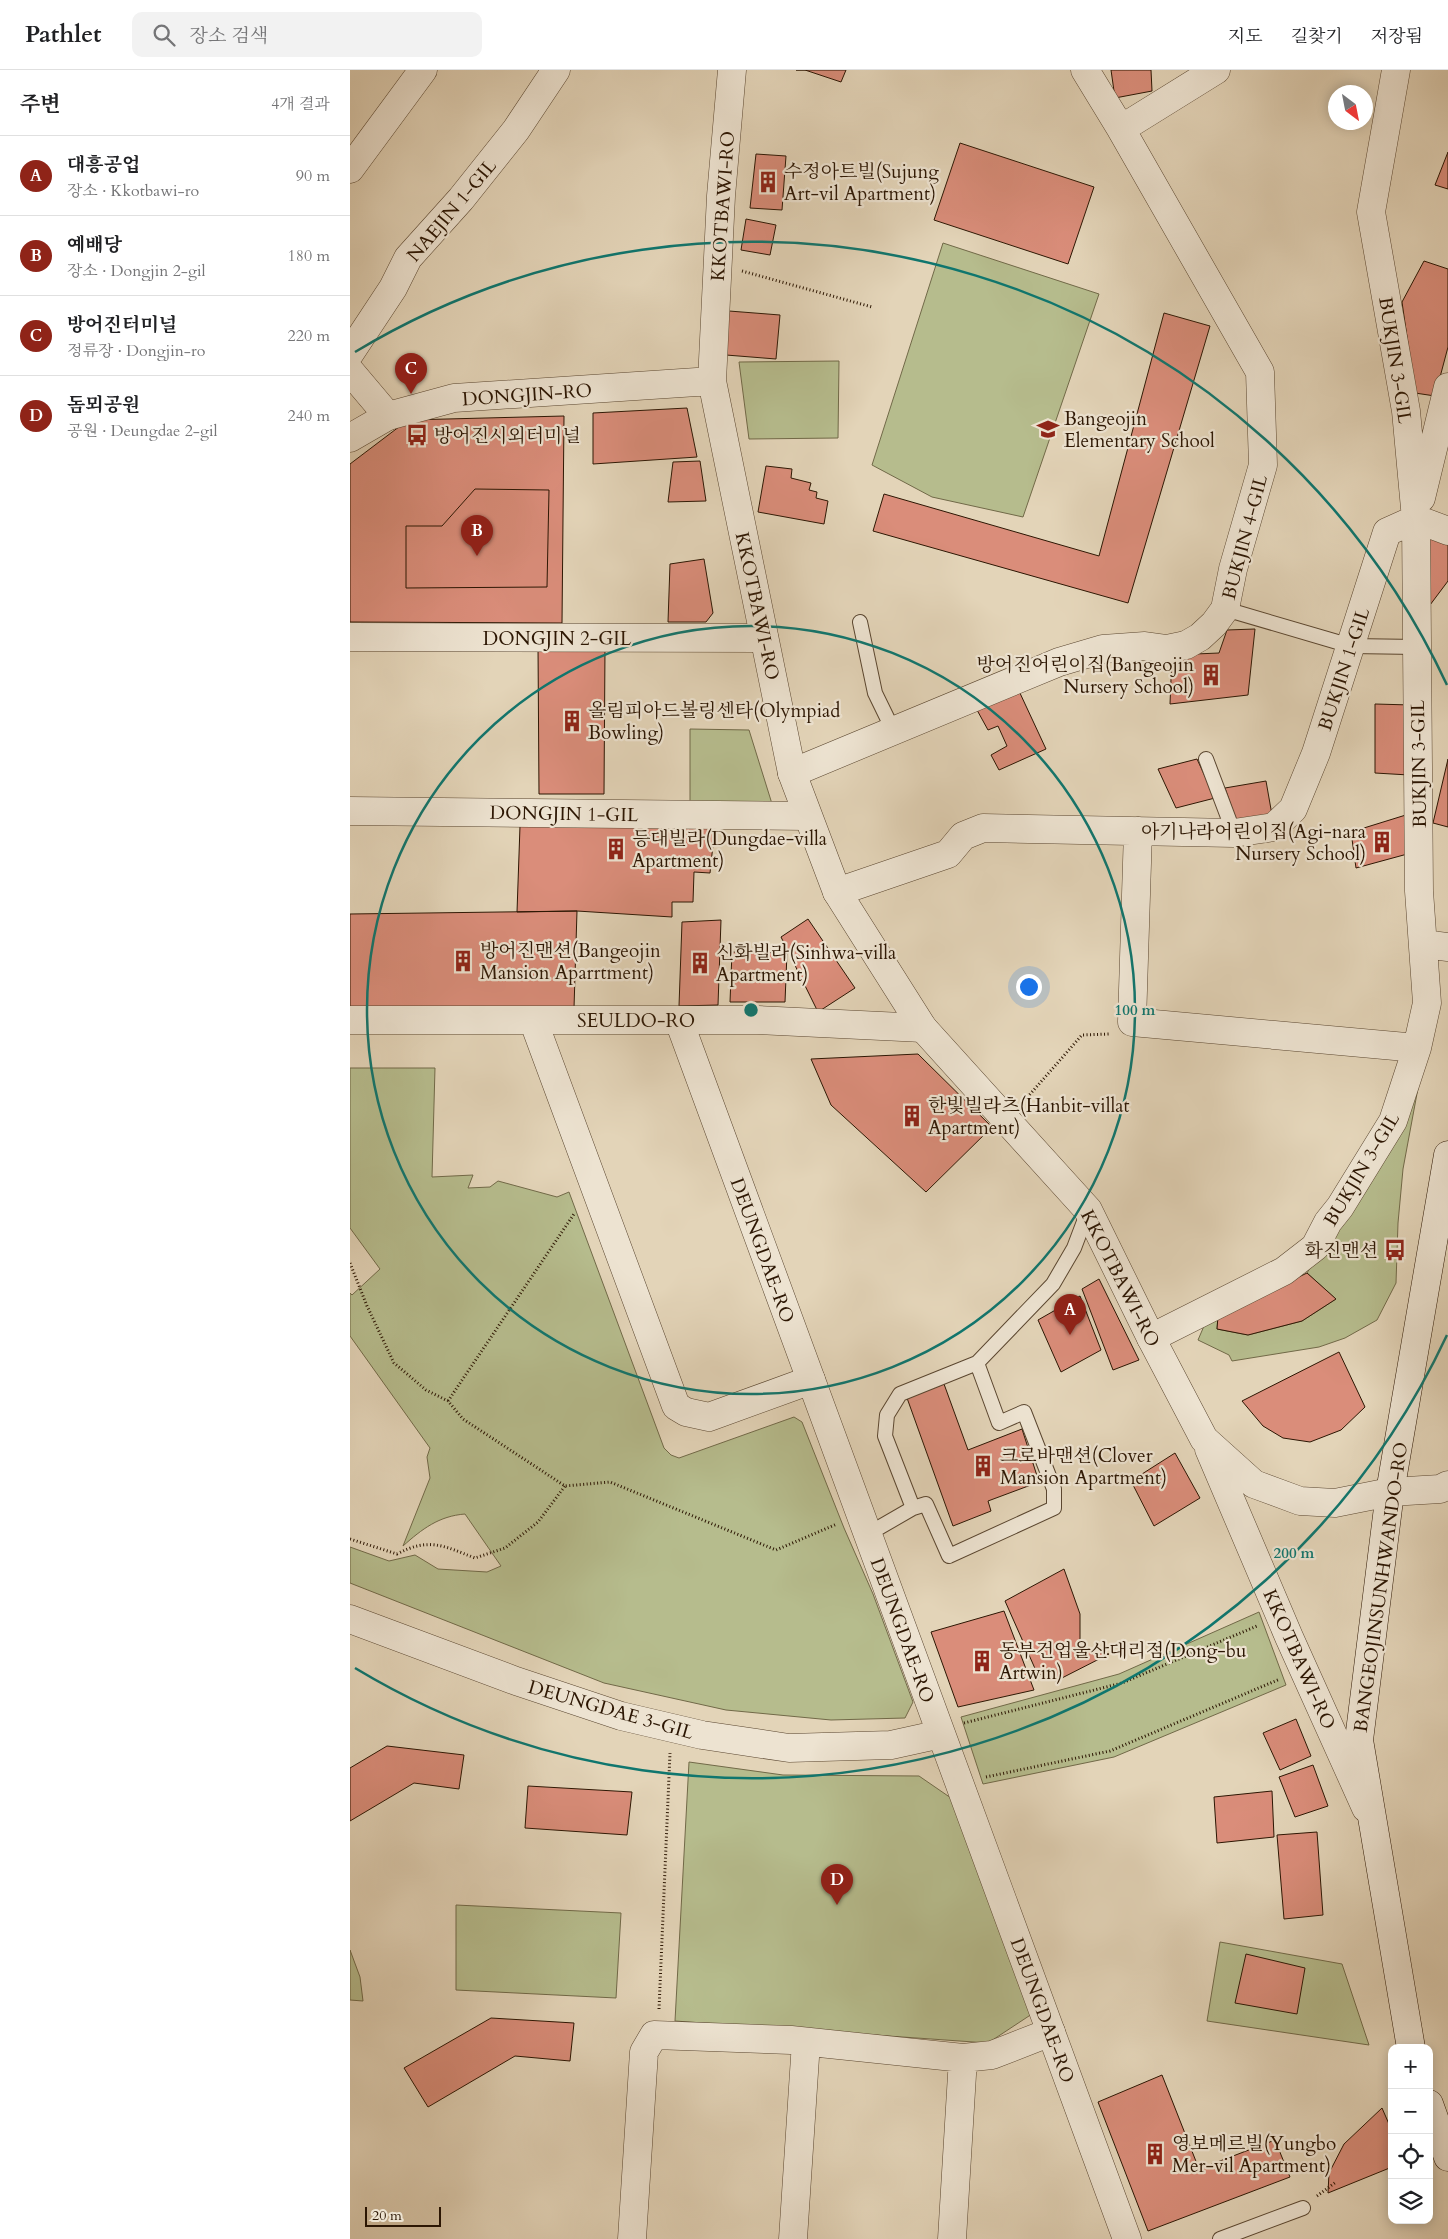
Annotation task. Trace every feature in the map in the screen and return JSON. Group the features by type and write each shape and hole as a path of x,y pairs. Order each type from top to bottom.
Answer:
{"street":[{"path":"350,170 423,70"},
{"name":"NAEJIN 1-GIL","path":"350,353 393,288 408,258 461,200 516,130 556,70"},
{"name":"KKOTBAWI-RO","path":"732,70 721,196 712,381 792,773 807,816 837,892 923,1028 1088,1210 1151,1338 1204,1439 1280,1617 1373,1823"},
{"name":"BUKJIN 4-GIL","path":"792,773 894,732 1036,671 1103,649 1145,646 1167,649 1186,645 1214,624 1225,609 1233,570 1263,465 1260,372 1121,129 1085,70"},
{"path":"1121,129 1216,70"},
{"name":"BUKJIN 3-GIL","path":"1151,1338 1284,1271 1314,1247 1393,1121 1417,1048 1427,1003 1435,945 1419,891 1416,519 1406,411 1371,212 1396,70"},
{"path":"350,371 388,416"},
{"name":"DONGJIN-RO","path":"350,438 388,416 454,398 712,381"},
{"path":"1448,387 1416,519 1448,531"},
{"name":"BUKJIN 1-GIL","path":"837,892 948,854 963,836 983,828 1234,833 1274,827 1293,809 1316,753 1387,532 1416,519"},
{"name":"DONGJIN 2-GIL","path":"350,637 764,638"},
{"name":"DONGJIN 1-GIL","path":"350,811 807,816"},
{"path":"1138,831 1132,1022 1417,1048"},
{"name":"SEULDO-RO","path":"350,1020 767,1021 923,1028"},
{"path":"533,1020 676,1406 686,1412 709,1417 811,1380"},
{"name":"DEUNGDAE-RO","path":"679,1020 1128,2239"},
{"name":"BANGEOJINSUNHWANDO-RO","path":"1410,2044 1359,1740 1390,1492 1448,1156"},
{"name":"KKOTBAWI-RO","path":"1204,1439 1254,1484 1300,1501 1336,1503 1390,1492 1440,1489 1448,1486"},
{"name":"DEUNGDAE 3-GIL","path":"350,1619 516,1681 622,1716 702,1736 789,1748 891,1745 940,1732"},
{"path":"632,2239 644,2052 654,2035 806,2042 963,2058 992,2055 1051,2032"},
{"path":"793,2239 806,2042"},
{"path":"952,2239 963,2058"},
{"path":"1433,2114 1446,2147"}],"lane":[{"path":"1225,609 1351,646 1417,647"},
{"path":"860,622 875,693 894,732"},
{"path":"1206,759 1234,833"},
{"path":"913,1508 885,1436 887,1415 900,1394 977,1363 1053,1284 1074,1248 1088,1210"},
{"path":"864,1524 926,1504 949,1556 1054,1508 1054,1489 1024,1412 1000,1423 977,1363"},
{"path":"1220,2239 1303,2208"}],"path":[{"path":"717,264 872,307"},
{"path":"1007,1120 1082,1036 1124,1032 1132,1022"},
{"path":"448,1400 574,1214"},
{"path":"350,1263 366,1306 394,1363 426,1390 448,1400 463,1419 565,1486 610,1482 776,1550 864,1524"},
{"path":"350,1539 397,1554 411,1547 437,1544 475,1558 504,1548 538,1522 565,1486"},
{"path":"940,1732 1122,1683 1280,1617"},
{"path":"959,1782 1110,1751 1303,1669"},
{"path":"658,2035 670,1728"}],"green space":[{"path":"943,243 1099,294 1023,517 932,497 872,465"},
{"path":"839,361 838,438 749,439 739,362"},
{"path":"690,729 749,730 773,807 690,808"},
{"path":"350,1068 435,1068 432,1177 473,1175 468,1188 490,1187 498,1181 557,1197 569,1192 664,1448 671,1455 679,1458 794,1417 802,1422 844,1528 873,1594 913,1702 905,1718 831,1720 726,1710 604,1683 350,1583 350,1547 389,1561 415,1555 438,1569 487,1572 501,1566 465,1514 447,1517 431,1524 403,1546 430,1478 427,1457 430,1448 350,1336 350,1293 352,1295 380,1269 350,1228"},
{"path":"1421,1072 1403,1169 1398,1223 1396,1283 1377,1320 1345,1338 1319,1347 1232,1361 1229,1355 1198,1340 1204,1326 1218,1316 1217,1329 1248,1335 1302,1321 1336,1299 1307,1273"},
{"path":"1259,1612 1286,1685 1114,1757 983,1784 961,1717 1119,1674"},
{"path":"689,1762 783,1775 919,1776 951,1798 1035,2012 988,2043 675,2021"},
{"path":"456,1905 621,1913 616,1998 456,1990"},
{"path":"1220,1942 1342,1964 1369,2045 1207,2021"},
{"path":"350,1950 360,1977 363,2001 350,2000"}],"building":[{"path":"805,70 846,70 841,82"},
{"path":"1111,70 1151,70 1152,91 1115,98"},
{"path":"960,143 1094,187 1068,264 934,220"},
{"path":"1448,152 1448,189 1435,185"},
{"name":"수정아트빌(Sujung Art-vil Apartment)","path":"756,154 786,156 782,210 750,208"},
{"path":"746,219 776,225 770,255 741,250"},
{"path":"1424,261 1448,269 1448,347 1435,396 1415,393 1402,302"},
{"path":"729,311 780,315 776,359 726,355"},
{"path":"1164,313 1210,326 1128,603 873,531 884,494 1099,556"},
{"path":"687,408 697,457 593,464 593,413"},
{"path":"564,416 562,623 350,622 350,464 408,420"},
{"path":"700,461 706,501 668,502 673,462"},
{"path":"766,466 792,469 791,478 811,483 809,490 817,492 816,498 828,501 824,524 758,512"},
{"path":"475,489 549,490 547,587 406,588 406,526 442,526"},
{"path":"1426,533 1448,541 1448,581 1427,609"},
{"path":"704,559 713,613 706,622 668,622 670,564"},
{"name":"방어진어린이집(Bangeojin Nursery School)","path":"1255,629 1248,695 1170,704 1172,655 1219,653 1227,630"},
{"name":"올림피아드볼링센타(Olympiad Bowling)","path":"538,646 605,648 604,794 539,794"},
{"path":"1019,691 1046,749 999,770 991,755 1007,746 998,726 988,730 977,710"},
{"path":"1375,704 1411,705 1409,775 1375,773"},
{"path":"1197,759 1215,798 1176,808 1158,769"},
{"path":"1448,759 1448,827 1433,823"},
{"path":"1266,781 1272,815 1236,820 1225,788"},
{"name":"아기나라어린이집(Agi-nara Nursery School)","path":"1409,814 1411,853 1356,868 1351,832"},
{"name":"등대빌라(Dungdae-villa Apartment)","path":"520,826 715,826 710,873 694,872 693,902 672,902 672,917 577,911 517,912"},
{"name":"방어진맨션(Bangeojin Mansion Aparrtment)","path":"577,911 574,1008 350,1009 350,914"},
{"path":"808,919 855,988 818,1012 781,937"},
{"name":"신화빌라(Sinhwa-villa Apartment)","path":"721,920 718,1005 679,1006 682,922"},
{"name":"신화빌라(Sinhwa-villa Apartment)","path":"732,952 787,953 785,1002 730,1002"},
{"name":"한빛빌라츠(Hanbit-villat Apartment)","path":"918,1054 992,1127 926,1192 831,1105 811,1059"},
{"path":"1307,1273 1336,1299 1302,1321 1248,1335 1217,1329 1218,1316"},
{"path":"1099,1279 1139,1360 1113,1370 1082,1289"},
{"path":"1080,1296 1101,1350 1061,1372 1038,1320"},
{"path":"1339,1352 1365,1407 1341,1430 1310,1442 1283,1438 1263,1426 1242,1401"},
{"name":"크로바맨션(Clover Mansion Apartment)","path":"944,1384 968,1450 1022,1429 1039,1482 988,1501 991,1511 953,1526 907,1398"},
{"path":"1175,1453 1200,1498 1154,1526 1131,1481"},
{"path":"1064,1569 1080,1614 1080,1650 1109,1654 1056,1681 1037,1673 1005,1601"},
{"name":"동부건업울산대리점(Dong-bu Artwin)","path":"1004,1611 1034,1690 958,1707 931,1632"},
{"path":"1296,1719 1311,1756 1280,1770 1263,1733"},
{"path":"387,1746 464,1755 459,1789 414,1783 350,1821 350,1768"},
{"path":"1313,1765 1328,1806 1295,1817 1279,1777"},
{"path":"528,1786 632,1792 627,1835 525,1828"},
{"path":"1272,1791 1274,1837 1217,1843 1214,1797"},
{"path":"1317,1832 1323,1915 1284,1919 1277,1835"},
{"path":"1246,1954 1305,1968 1297,2014 1235,2003"},
{"path":"491,2018 574,2023 570,2061 515,2056 428,2107 404,2068"},
{"name":"영보메르빌(Yungbo Mer-vil Apartment)","path":"1162,2075 1199,2169 1275,2140 1290,2177 1148,2231 1098,2102"},
{"path":"1382,2108 1388,2122 1388,2169 1328,2193 1329,2173 1344,2144"}],"place":[{"name":"수정아트빌(Sujung Art-vil Apartment)","path":"768,182"},
{"name":"방어진터미널","path":"411,394"},
{"name":"Bangeojin Elementary School","path":"1048,429"},
{"name":"방어진시외터미널","path":"417,435"},
{"name":"예배당","path":"477,556"},
{"name":"방어진어린이집(Bangeojin Nursery School)","path":"1211,675"},
{"name":"올림피아드볼링센타(Olympiad Bowling)","path":"572,721"},
{"name":"아기나라어린이집(Agi-nara Nursery School)","path":"1382,842"},
{"name":"등대빌라(Dungdae-villa Apartment)","path":"616,849"},
{"name":"방어진맨션(Bangeojin Mansion Aparrtment)","path":"463,961"},
{"name":"신화빌라(Sinhwa-villa Apartment)","path":"700,963"},
{"name":"한빛빌라츠(Hanbit-villat Apartment)","path":"912,1116"},
{"name":"화진맨션","path":"1395,1250"},
{"name":"대흥공업","path":"1070,1335"},
{"name":"크로바맨션(Clover Mansion Apartment)","path":"983,1466"},
{"name":"동부건업울산대리점(Dong-bu Artwin)","path":"982,1661"},
{"name":"돔뫼공원","path":"837,1905"},
{"name":"영보메르빌(Yungbo Mer-vil Apartment)","path":"1155,2154"}]}
